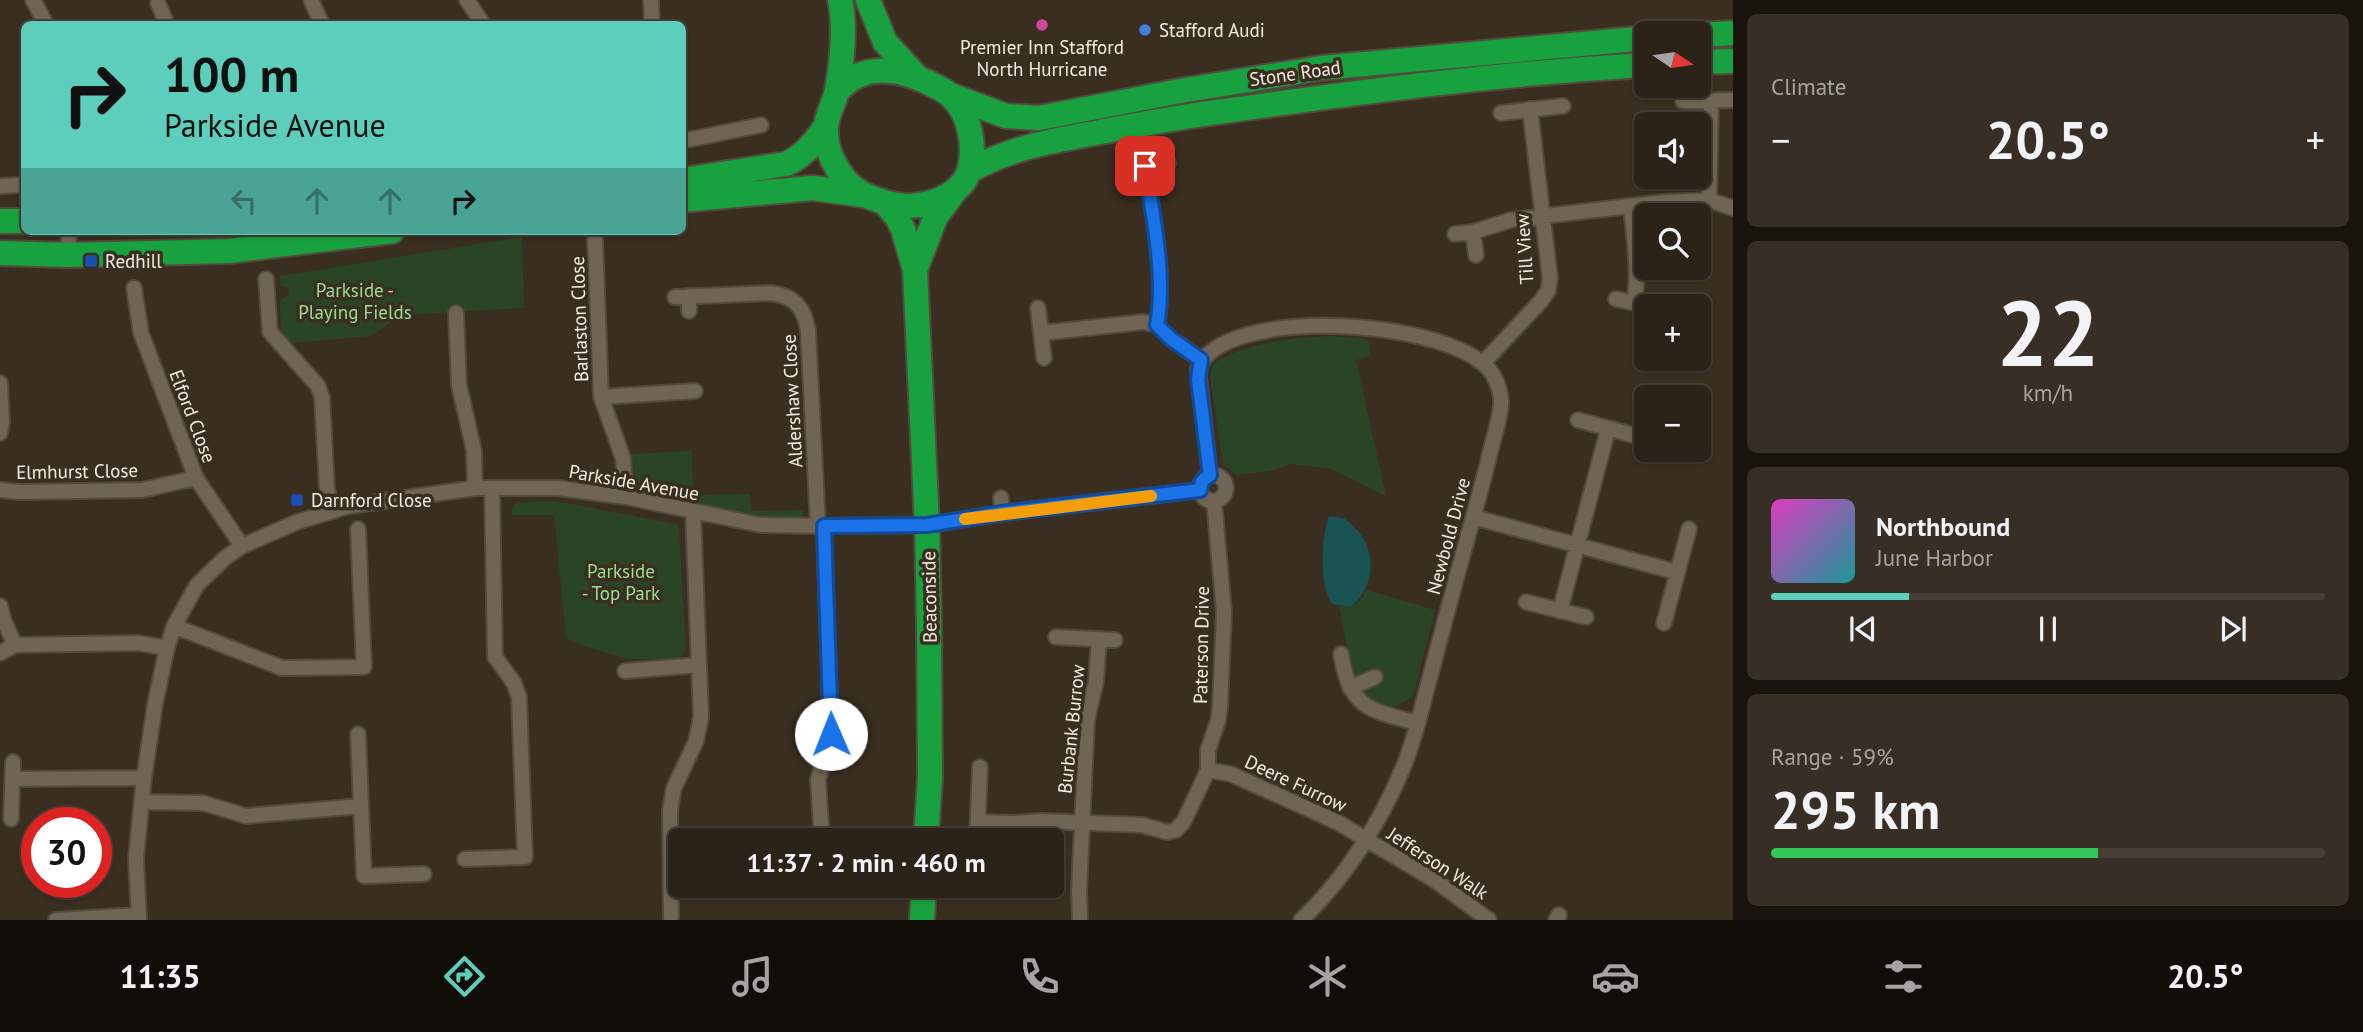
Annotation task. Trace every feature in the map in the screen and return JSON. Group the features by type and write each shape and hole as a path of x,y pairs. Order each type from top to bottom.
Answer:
{"highway":[{"path":"840,0 843,14 842,42 836,93 826,126 827,148 834,164 850,185 874,199"},
{"path":"868,0 885,42 915,76"},
{"path":"1712,34 1733,33"},
{"name":"Stone Road","path":"950,94 1006,116 1039,118 1180,90 1321,68 1634,39"},
{"path":"1712,62 1733,61"},
{"name":"Stone Road","path":"969,171 1004,153 1031,145 1175,118 1403,85 1634,66"},
{"path":"686,200 766,190 813,188 915,207 934,202 954,191 969,171 970,132 961,107 950,94 915,76 895,70 854,77 836,93"},
{"path":"686,179 786,164 809,149 826,126"},
{"name":"Beaconside","path":"915,270 936,216 954,191"},
{"name":"Beaconside","path":"874,199 897,217 915,270 927,525 930,777 927,828"},
{"path":"0,221 21,221"},
{"path":"0,253 68,243 229,251 359,235"},
{"path":"922,920 923,898"}],"street":[{"path":"33,0 44,21"},
{"path":"311,0 321,21"},
{"path":"467,0 481,21"},
{"path":"651,0 652,21"},
{"path":"158,3 166,21"},
{"path":"1683,101 1733,100"},
{"path":"1709,200 1711,101"},
{"path":"1501,113 1563,106"},
{"name":"Till View","path":"1483,363 1548,291 1550,278 1530,109"},
{"path":"686,140 761,125"},
{"path":"1124,170 1168,163"},
{"path":"1145,166 1160,280 1161,304 1157,325"},
{"path":"0,186 21,185"},
{"path":"1455,234 1473,232 1511,220 1664,202 1709,200 1733,208"},
{"path":"1631,207 1640,294"},
{"path":"1473,232 1476,255"},
{"name":"Barlaston Close","path":"595,239 601,397 623,458 626,497"},
{"path":"266,279 270,332 318,386 322,397 327,489 333,511"},
{"name":"Elford Close","path":"134,288 141,333 195,478 242,546"},
{"name":"Aldershaw Close","path":"684,301 771,293 794,300 802,308 808,330 821,526"},
{"path":"1616,299 1634,303"},
{"path":"1038,309 1044,358"},
{"path":"456,313 458,385 474,451 475,488"},
{"path":"1041,333 1143,322 1157,325 1201,360"},
{"path":"1210,475 1198,379 1201,360 1209,351 1224,343 1296,326 1339,324 1443,343 1483,363"},
{"name":"Newbold Drive","path":"1301,920 1339,878 1366,839 1405,762 1418,723 1502,402 1494,375 1483,363"},
{"path":"0,383 0,433"},
{"name":"Barlaston Close","path":"601,397 695,391"},
{"path":"1578,421 1633,436"},
{"path":"1560,611 1608,429"},
{"path":"1210,475 1219,476 1226,485 1225,494 1214,501 1206,499 1200,490 1202,481 1210,475"},
{"name":"Elmhurst Close","path":"0,490 142,490 195,478"},
{"name":"Parkside Avenue","path":"139,917 136,858 144,778 155,704 174,626 197,585 207,574 242,546 297,522 349,506 475,488 558,488 626,497 761,525 821,526 927,525 1002,513 1200,490"},
{"path":"466,859 525,857 519,697 514,683 495,657 492,488"},
{"path":"1001,498 1002,513"},
{"name":"Paterson Drive","path":"978,822 1014,824 1041,821 1142,825 1167,832 1176,830 1184,821 1208,770 1208,750 1220,707 1224,629 1214,501"},
{"path":"671,917 670,810 674,788 696,741 701,717 693,512"},
{"path":"1473,517 1676,572"},
{"path":"821,526 831,734 818,780 821,828"},
{"path":"174,626 282,668 364,667 358,528"},
{"path":"1664,623 1689,529"},
{"path":"1526,602 1586,617"},
{"path":"0,606 15,645"},
{"name":"Burbank Burrow","path":"1056,637 1115,640"},
{"name":"Burbank Burrow","path":"1080,920 1087,720 1096,681 1099,639"},
{"path":"0,653 15,645 138,643 167,649"},
{"path":"1341,654 1345,678 1364,705 1418,723"},
{"path":"625,671 699,665"},
{"path":"1350,688 1375,677"},
{"path":"358,734 364,876 424,874"},
{"path":"11,819 13,762"},
{"path":"978,828 980,767"},
{"name":"Deere Furrow","path":"1208,770 1231,774 1337,822 1366,839"},
{"path":"13,779 144,778"},
{"path":"142,802 203,803 246,816 361,806"},
{"name":"Jefferson Walk","path":"1366,839 1436,881 1489,920"},
{"path":"56,920 139,917"}],"green space":[{"name":"Parkside - Playing Fields","path":"522,237 524,308 402,315 371,336 281,344 280,300 289,295 289,288 280,286 280,276"},
{"path":"1331,336 1368,339 1371,356 1356,360 1386,496 1332,469 1291,464 1270,471 1236,475 1223,464 1210,377 1213,363 1241,350 1270,342"},
{"path":"692,451 693,495 750,494 751,511 803,510 803,521 772,523 636,492 631,454"},
{"name":"Parkside - Top Park","path":"556,501 676,524 679,529 686,647 684,654 678,659 628,659 586,647 566,638 554,515 511,515 516,503"},
{"path":"1367,590 1435,610 1413,696 1394,708 1364,698 1348,653 1339,606 1350,607 1360,600"}],"water":[{"path":"1329,516 1348,521 1364,539 1368,549 1368,581 1358,600 1350,607 1332,604 1325,585 1323,548"}],"slow traffic":[{"path":"965,519 1151,496"}],"place":[{"name":"Premier Inn Stafford North Hurricane","path":"1042,25"},
{"name":"Stafford Audi","path":"1145,30"},
{"name":"Redhill","path":"91,261"},
{"name":"Darnford Close","path":"297,500"}],"route":[{"path":"831,734 824,526 927,525 1002,513 1200,490 1202,481 1210,475 1198,379 1201,360 1157,325 1161,304 1160,280 1145,166"}]}
